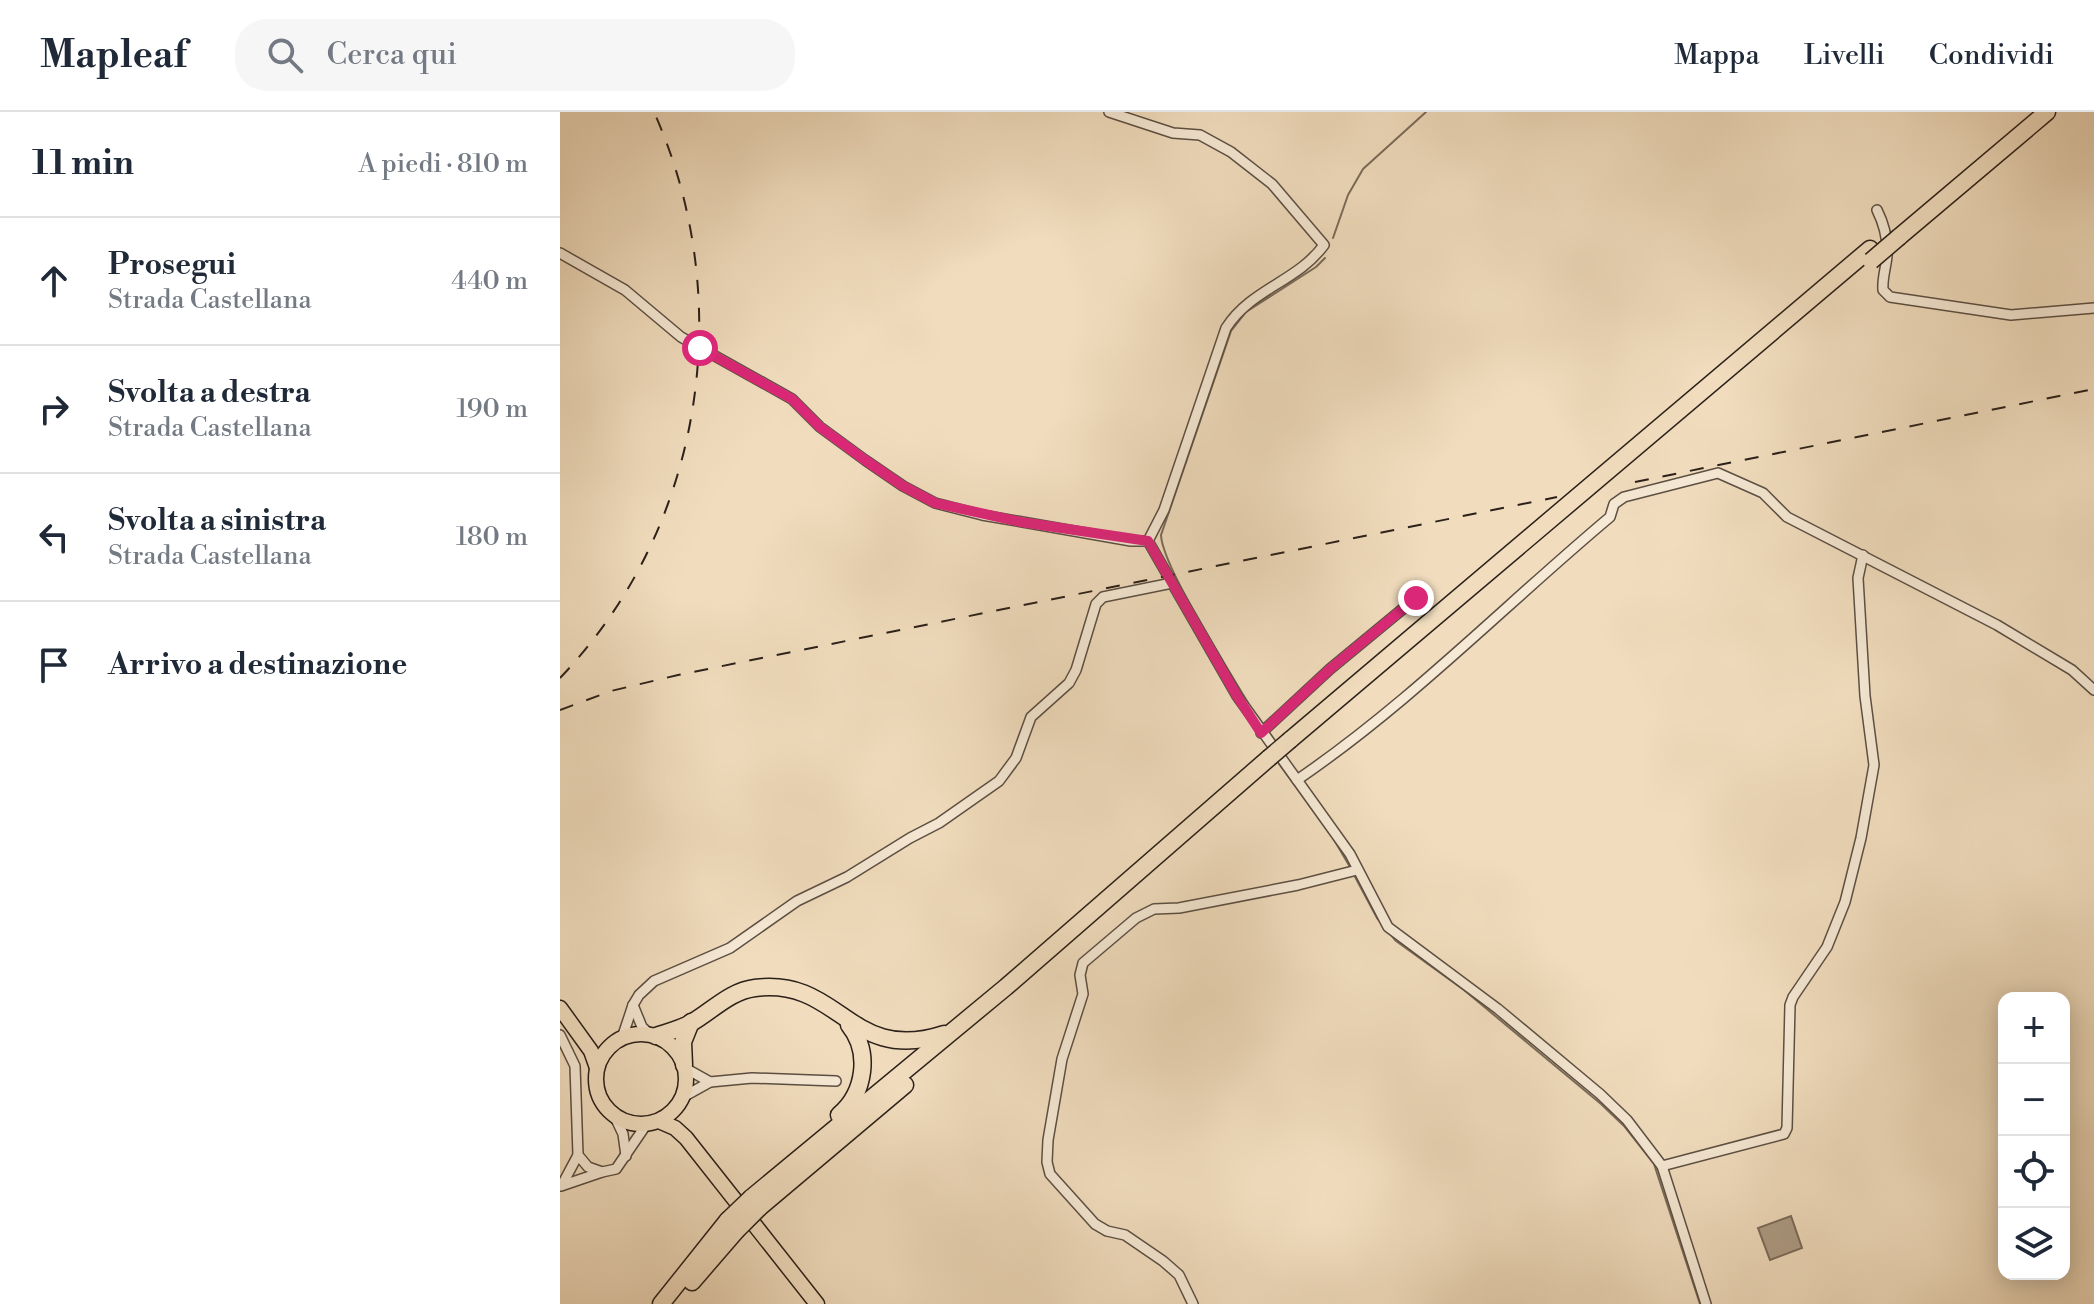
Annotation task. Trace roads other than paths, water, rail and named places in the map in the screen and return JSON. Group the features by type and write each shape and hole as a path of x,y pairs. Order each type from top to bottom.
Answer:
{"highway":[{"path":"755,1203 937,1058 1292,745 1871,255 2032,112"},
{"path":"1899,231 2047,112"},
{"path":"661,1304 802,1156 1272,763"},
{"path":"654,1036 691,1022 733,994 753,988 782,987 803,990 862,1031 896,1042 916,1041 953,1031"},
{"path":"802,1156 820,1133 847,1109 858,1090 863,1069 861,1051 854,1032 837,1012"},
{"path":"685,1066 683,1042 691,1022"},
{"path":"673,1304 732,1226"}],"main road":[{"path":"560,1008 591,1051 597,1068"},
{"path":"579,1033 598,1042 633,1035 654,1036 676,1050 685,1066 687,1078 681,1100 671,1114 652,1123"},
{"path":"619,1040 601,1057 597,1068 596,1090 600,1100 624,1122 675,1128 686,1138 817,1304"},
{"path":"681,1100 686,1138"}],"street":[{"path":"1109,112 1173,133 1200,135 1231,152 1272,184 1324,245 1288,277 1238,310 1226,328 1164,510 1148,541"},
{"path":"1877,210 1885,226 1887,257 1882,277 1883,290 1890,297 2011,315 2094,308"},
{"path":"560,253 625,290 681,337 792,399 820,427 865,460 935,503 1021,522 1148,541"},
{"path":"1297,780 1381,716 1476,635 1610,517 1614,504 1624,497 1718,473 1763,493 1787,517 2028,643 2072,670 2094,690"},
{"path":"1148,541 1261,733 1350,854 1353,872 1388,927 1498,1009 1600,1094 1627,1120 1662,1166 1706,1304"},
{"path":"1662,1166 1784,1134 1787,1128 1790,1005 1827,947 1845,902 1874,765 1865,696 1858,578 1863,555"},
{"path":"619,1040 633,1005 654,981 730,948 797,901 847,877 939,823 993,786 1016,758 1031,717 1069,683 1076,670 1096,604 1103,597 1172,583"},
{"path":"1261,733 1330,669 1416,598"},
{"path":"1193,1304 1179,1275 1125,1235 1107,1231 1095,1224 1050,1174 1048,1140 1062,1059 1083,994 1080,975 1083,963 1136,918 1154,909 1179,908 1353,872"},
{"path":"633,1005 642,1027 654,1036"},
{"path":"560,1035 575,1066 578,1155 560,1187"},
{"path":"685,1066 710,1082"},
{"path":"681,1100 710,1082 752,1078 836,1081"},
{"path":"615,1117 623,1134 626,1158"},
{"path":"560,1187 616,1169 626,1158 631,1143 652,1123"},
{"path":"578,1155 588,1167 602,1172"}],"waterway":[{"path":"1333,238 1348,195 1363,169 1426,112"},
{"path":"1248,703 1172,570 1161,535 1231,331 1246,312 1325,258"},
{"path":"1277,761 1333,838 1350,867"},
{"path":"1353,873 1377,918 1396,941 1464,990 1624,1126 1654,1164 1700,1304"}],"railway":[{"path":"560,678 609,618 647,553 675,483 692,409 699,334 695,259 680,184 654,112"},
{"path":"1635,482 2094,389"},
{"path":"560,710 611,691 678,675 1557,497"}]}
